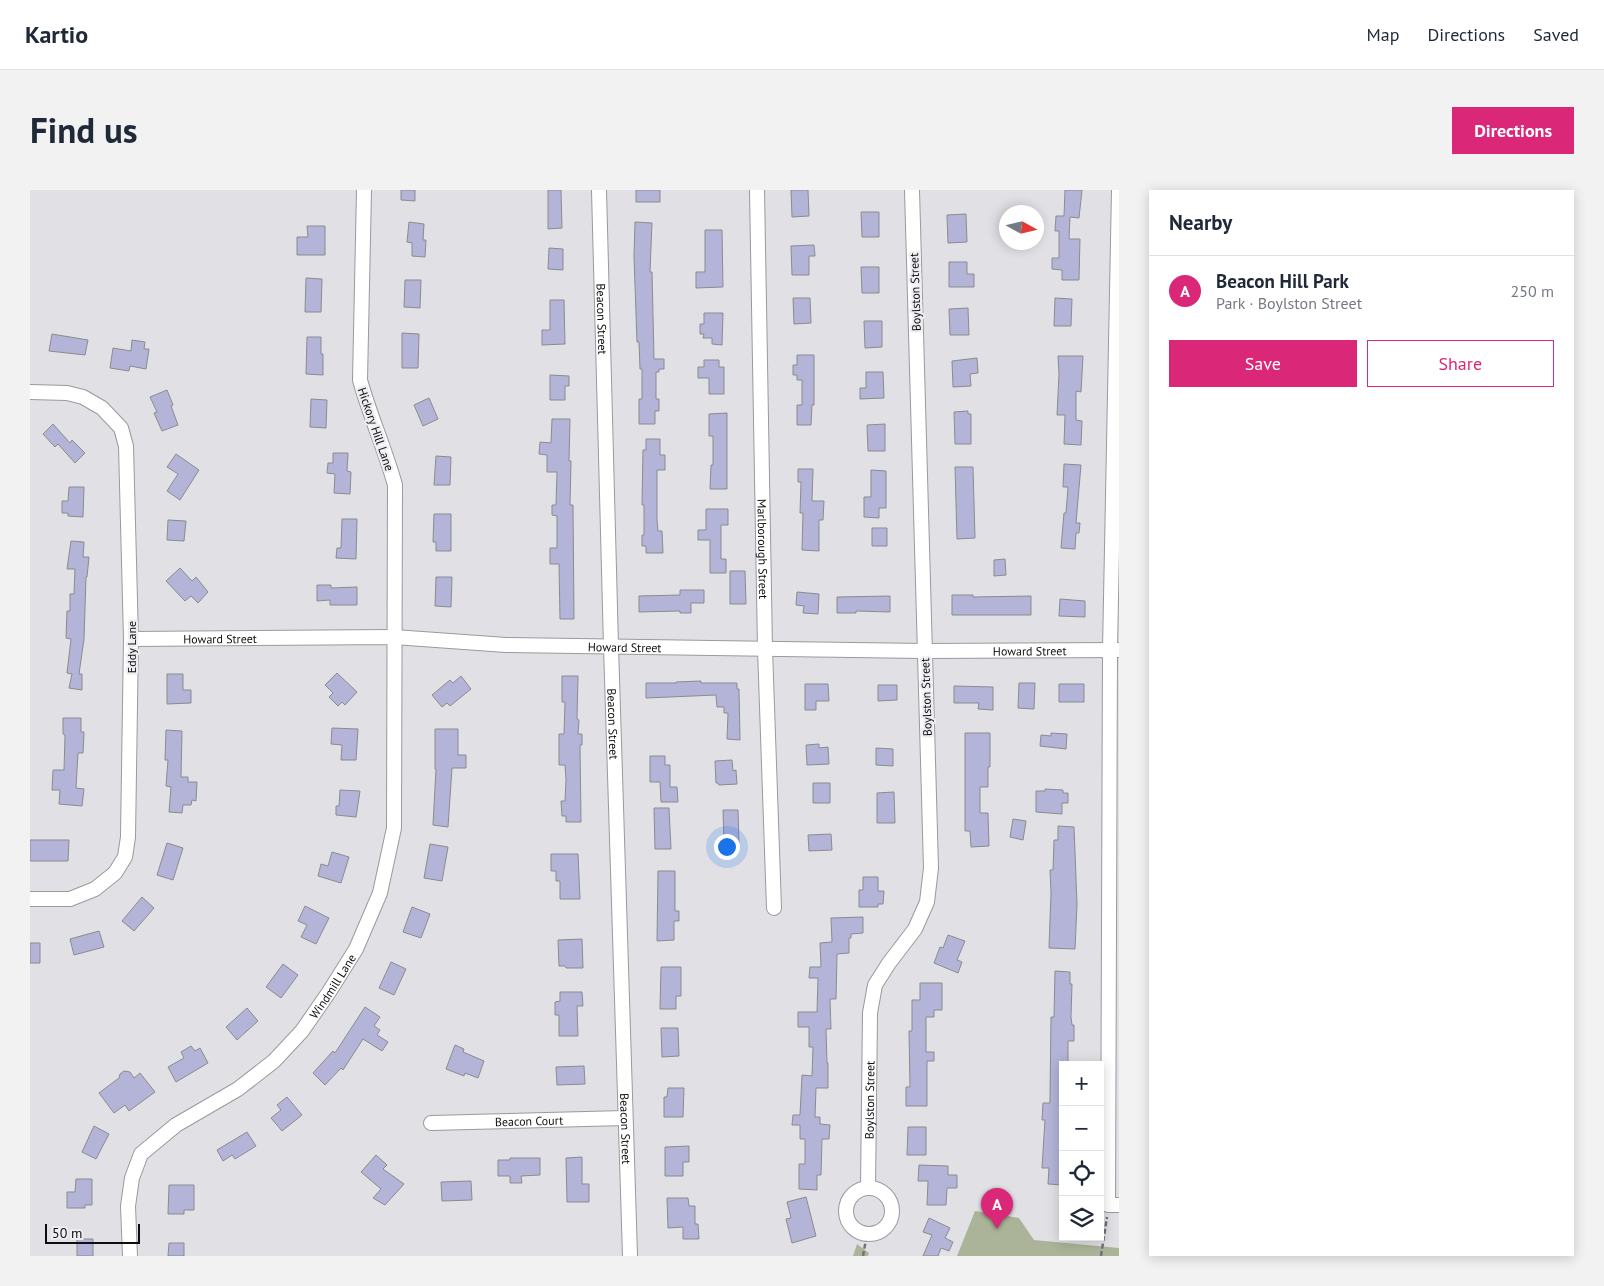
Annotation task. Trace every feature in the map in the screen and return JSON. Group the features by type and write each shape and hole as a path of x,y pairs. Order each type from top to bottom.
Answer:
{"street":[{"name":"Hickory Hill Lane","path":"364,190 360,380 395,485 394,637"},
{"name":"Beacon Street","path":"599,190 630,1256"},
{"name":"Marlborough Street","path":"757,190 765,649 774,908"},
{"name":"Boylston Street","path":"868,1188 870,1013 875,985 915,929 927,902 931,868 912,190"},
{"path":"1113,1205 1119,190"},
{"name":"Eddy Lane","path":"30,392 66,393 83,397 102,408 121,428 126,446 131,639 128,837 125,857 115,873 95,889 70,899 30,899"},
{"name":"Howard Street","path":"131,639 394,637 506,645 925,651 1115,650"},
{"name":"Windmill Lane","path":"130,1256 128,1206 132,1178 141,1154 176,1125 238,1088 274,1061 302,1031 330,992 360,941 380,893 394,828 394,637"},
{"name":"Beacon Court","path":"431,1123 625,1118"},
{"path":"868,1188 882,1193 891,1205 892,1212 887,1226 881,1231 867,1234 854,1229 846,1217 846,1210 850,1198 861,1189 868,1188"}],"path":[{"path":"1101,1256 1107,1223 1113,1205"},
{"path":"863,1256 867,1234"}],"green space":[{"path":"975,1211 1019,1218 1034,1240 1119,1248 1119,1256 957,1256"},
{"path":"857,1244 869,1253 868,1256 853,1256"}],"building":[{"path":"401,190 415,190 415,201 401,200"},
{"path":"548,190 561,190 562,228 548,229"},
{"path":"636,190 660,190 660,202 636,202"},
{"path":"791,190 808,190 809,216 792,217"},
{"path":"1065,190 1082,190 1079,218 1070,217 1069,239 1080,239 1079,280 1062,280 1062,270 1052,269 1052,258 1059,258 1059,231 1055,231 1056,216 1064,216"},
{"path":"861,212 879,212 879,237 862,237"},
{"path":"966,214 967,242 948,243 947,215"},
{"path":"409,222 424,224 423,240 426,240 425,257 412,256 412,243 407,242"},
{"path":"635,222 652,223 650,272 652,272 654,359 664,359 664,369 659,369 659,372 656,372 656,399 659,399 659,411 655,411 655,424 639,424 639,399 642,399 642,369 640,369 639,342 637,342 634,256"},
{"path":"307,226 325,226 325,255 297,255 297,237 308,237"},
{"path":"705,230 722,230 723,287 696,288 696,272 705,272"},
{"path":"814,245 815,256 809,256 809,275 792,275 791,246"},
{"path":"549,248 563,249 563,270 548,269"},
{"path":"949,262 967,262 967,274 974,274 974,287 949,287"},
{"path":"861,267 879,267 879,293 862,293"},
{"path":"306,278 322,279 321,312 305,312"},
{"path":"405,280 421,280 420,308 404,307"},
{"path":"793,298 810,298 811,323 794,324"},
{"path":"1055,298 1072,299 1071,326 1054,326"},
{"path":"550,300 564,300 565,344 542,345 542,330 550,330"},
{"path":"968,308 969,335 950,335 949,309"},
{"path":"704,313 723,313 722,345 712,344 712,338 703,338 704,334 700,334 700,324 704,324"},
{"path":"864,321 882,321 882,347 865,348"},
{"path":"402,333 419,334 418,368 402,368"},
{"path":"52,334 88,340 85,355 49,351"},
{"path":"307,337 321,337 323,375 306,374"},
{"path":"132,340 145,342 144,349 149,349 146,369 130,366 129,371 110,368 113,348 131,351"},
{"path":"797,355 814,355 814,405 812,405 811,425 797,425 797,405 802,405 802,380 797,380 797,375 793,375 793,365 797,365"},
{"path":"1058,356 1083,356 1081,392 1076,391 1076,420 1082,421 1081,445 1064,444 1065,415 1057,415"},
{"path":"977,358 978,373 970,374 971,386 953,387 952,361"},
{"path":"704,360 719,360 719,367 724,367 724,394 709,394 709,378 698,378 698,367 704,367"},
{"path":"866,372 883,372 884,398 860,399 860,388 866,388"},
{"path":"550,375 569,376 569,386 565,386 565,400 550,400"},
{"path":"167,390 178,425 162,431 154,413 157,412 150,397"},
{"path":"429,398 438,419 423,426 414,405"},
{"path":"311,399 327,400 326,428 310,427"},
{"path":"968,411 968,414 971,414 971,444 955,444 954,412"},
{"path":"727,413 727,489 710,489 711,465 713,465 713,436 709,436 709,414"},
{"path":"552,419 570,419 569,461 571,461 570,505 573,505 574,619 560,619 559,564 550,564 550,548 557,548 557,516 552,515 552,505 556,505 557,472 547,472 547,455 539,454 540,442 551,443"},
{"path":"53,424 70,443 72,440 85,453 75,463 58,444 55,447 43,434"},
{"path":"885,424 885,451 868,451 867,425"},
{"path":"646,439 660,439 660,455 665,455 665,470 657,470 657,520 658,531 662,531 663,553 646,553 646,546 642,546 642,535 644,535 644,505 642,505 643,450 646,450"},
{"path":"333,453 348,453 347,471 351,472 350,494 334,493 335,474 327,473 328,463 333,463"},
{"path":"176,454 199,470 180,500 167,491 178,474 167,467"},
{"path":"436,456 451,457 450,485 434,485"},
{"path":"1064,464 1081,465 1076,523 1080,523 1079,533 1076,533 1075,549 1061,548 1068,487 1063,487"},
{"path":"955,467 973,467 975,538 957,539"},
{"path":"798,469 813,469 812,501 824,501 823,520 819,520 819,551 802,550 803,513 800,513 801,482 798,482"},
{"path":"871,470 886,471 886,508 879,508 879,518 864,517 864,497 871,497"},
{"path":"69,487 84,487 83,517 68,516 68,513 62,513 62,501 68,501"},
{"path":"706,509 728,509 728,525 721,525 721,559 726,559 726,573 710,573 710,540 698,540 698,530 706,530"},
{"path":"434,514 451,514 451,551 436,551 436,542 433,542"},
{"path":"342,519 357,519 356,559 336,558 337,548 341,548"},
{"path":"168,520 186,521 184,541 167,540"},
{"path":"872,528 887,528 887,546 872,546"},
{"path":"71,541 84,542 83,557 89,557 86,577 84,639 79,674 82,674 82,690 69,688 72,674 67,673 71,639 66,638 67,611 70,611 70,594 74,594 75,569 67,569"},
{"path":"1005,559 1006,575 994,576 994,560"},
{"path":"180,568 192,581 196,577 208,592 198,603 191,596 185,601 166,581"},
{"path":"730,571 745,571 746,604 730,604"},
{"path":"436,577 452,577 451,607 435,606"},
{"path":"317,585 331,585 331,588 357,587 357,605 330,605 330,600 317,601"},
{"path":"680,590 704,590 704,603 691,603 691,613 680,613 680,611 639,612 639,596 680,595"},
{"path":"797,592 819,594 818,614 803,613 804,606 796,605"},
{"path":"952,595 973,595 973,597 1031,596 1031,615 952,615"},
{"path":"890,596 890,612 856,611 856,613 837,613 837,597"},
{"path":"1060,599 1085,601 1085,617 1059,616"},
{"path":"337,673 357,692 345,705 342,702 338,706 329,697 333,693 325,685"},
{"path":"167,674 183,674 183,690 191,690 191,703 167,704"},
{"path":"461,676 471,689 450,706 447,703 442,707 432,695 450,680 453,683"},
{"path":"562,676 578,676 578,734 582,734 582,745 580,745 581,822 566,822 566,816 562,816 561,801 565,801 566,780 565,765 559,765 559,734 564,734 565,702 562,702"},
{"path":"701,681 701,683 737,683 737,689 739,689 740,740 727,739 728,713 724,713 724,707 717,707 716,695 646,698 646,683"},
{"path":"1019,683 1035,683 1034,709 1018,708"},
{"path":"805,684 828,684 829,701 816,701 816,710 805,710"},
{"path":"1059,684 1084,684 1084,702 1059,702"},
{"path":"878,685 897,685 897,700 878,701"},
{"path":"954,686 993,687 993,710 978,709 979,703 954,703"},
{"path":"63,718 81,718 81,732 84,732 83,753 78,753 76,788 84,789 82,806 59,804 60,790 52,790 53,770 64,770 65,735 63,734"},
{"path":"332,728 358,729 356,760 341,760 342,745 331,744"},
{"path":"435,729 458,729 458,755 466,755 466,768 452,768 448,827 433,825 436,769"},
{"path":"166,730 182,731 181,777 188,777 188,782 197,782 196,801 192,800 191,805 183,805 182,813 169,812 171,787 166,786 168,760 165,760"},
{"path":"965,733 990,733 988,787 980,787 980,813 988,813 989,846 971,847 970,831 965,831"},
{"path":"1051,733 1067,734 1066,749 1040,746 1041,735 1051,736"},
{"path":"819,744 819,748 828,747 829,764 807,765 806,745"},
{"path":"876,748 893,749 893,766 876,765"},
{"path":"650,756 665,756 665,765 670,765 670,787 677,787 678,802 661,802 660,782 650,782"},
{"path":"732,760 733,771 736,770 737,784 719,785 716,783 715,761"},
{"path":"813,783 830,783 830,803 813,803"},
{"path":"1045,789 1063,790 1063,793 1068,793 1068,803 1062,803 1062,814 1036,812 1036,791 1045,791"},
{"path":"340,790 360,791 356,817 336,815 336,806 339,806"},
{"path":"894,792 895,823 877,823 877,793"},
{"path":"654,808 669,808 671,849 655,849"},
{"path":"723,810 738,810 739,843 724,843"},
{"path":"1013,819 1026,821 1023,840 1010,837"},
{"path":"1058,826 1074,827 1077,904 1075,949 1049,948 1050,870 1053,870 1054,840 1058,840"},
{"path":"831,834 832,850 809,851 808,835"},
{"path":"30,840 69,840 68,861 30,861"},
{"path":"167,843 183,848 173,880 157,875"},
{"path":"430,844 448,847 442,881 424,878"},
{"path":"332,852 349,857 341,883 318,876 321,864 328,866"},
{"path":"551,854 578,854 580,899 560,899 560,881 556,881 556,871 551,871"},
{"path":"658,871 675,871 675,911 679,911 679,921 674,921 674,940 657,941"},
{"path":"863,877 878,877 878,891 884,891 883,904 878,904 878,907 859,907 859,890 863,890"},
{"path":"142,897 154,908 134,931 122,921"},
{"path":"305,906 329,918 316,944 301,937 307,925 298,921"},
{"path":"412,907 430,914 421,938 403,932"},
{"path":"863,917 863,933 851,934 851,938 849,938 849,953 837,954 836,999 830,999 831,1029 826,1029 828,1088 816,1088 815,1117 820,1117 820,1124 830,1125 829,1139 822,1139 821,1175 817,1175 817,1190 799,1189 799,1164 805,1164 805,1139 800,1139 800,1125 792,1125 793,1115 800,1115 802,1075 812,1076 813,1047 809,1047 809,1027 798,1027 798,1012 817,1012 818,978 809,978 810,967 821,967 820,943 832,942 831,918"},
{"path":"99,931 104,947 74,955 70,939"},
{"path":"948,935 965,941 957,960 962,962 958,973 934,963 940,947 943,948"},
{"path":"582,939 583,968 559,966 558,940"},
{"path":"30,943 40,943 40,963 30,963"},
{"path":"391,962 406,969 394,995 379,988"},
{"path":"283,964 298,975 281,998 266,987"},
{"path":"661,967 681,967 681,996 676,996 676,1009 660,1009"},
{"path":"1055,971 1070,972 1070,984 1072,984 1071,1017 1072,1025 1074,1025 1074,1041 1068,1041 1068,1061 1059,1061 1059,1185 1048,1184 1049,1168 1042,1168 1045,1120 1042,1120 1043,1103 1050,1103 1051,1017 1054,1017"},
{"path":"920,983 942,983 942,1010 934,1010 934,1017 926,1017 926,1052 934,1052 934,1061 927,1061 927,1106 906,1106 906,1087 910,1087 909,1031 912,1031 912,1000 920,1000"},
{"path":"560,992 582,992 583,1006 577,1006 578,1036 559,1036 559,1015 555,1015 555,1002 560,1001"},
{"path":"365,1007 380,1017 374,1026 380,1030 377,1035 388,1042 382,1051 363,1039 343,1070 341,1068 325,1085 313,1073 333,1051 335,1053"},
{"path":"247,1008 258,1021 237,1040 226,1027"},
{"path":"661,1028 678,1028 679,1056 662,1057"},
{"path":"455,1045 464,1049 463,1052 484,1061 478,1078 465,1073 464,1076 446,1069"},
{"path":"191,1046 195,1051 200,1048 208,1063 176,1082 168,1067 184,1058 181,1052"},
{"path":"584,1066 585,1084 557,1085 556,1067"},
{"path":"124,1071 130,1072 134,1078 140,1073 155,1092 129,1111 125,1105 114,1113 99,1093 119,1078 120,1074"},
{"path":"668,1088 684,1088 683,1117 664,1117 664,1097 667,1097"},
{"path":"287,1097 302,1115 282,1131 271,1118 281,1110 277,1105"},
{"path":"94,1126 109,1134 96,1159 82,1152"},
{"path":"908,1127 926,1127 926,1155 907,1155"},
{"path":"247,1132 256,1146 235,1159 232,1155 223,1161 217,1150"},
{"path":"689,1146 689,1162 683,1162 683,1176 665,1176 665,1147"},
{"path":"376,1155 387,1165 383,1169 404,1184 385,1205 373,1198 381,1189 361,1172"},
{"path":"582,1157 582,1184 589,1184 589,1202 567,1202 566,1158"},
{"path":"510,1158 540,1158 540,1175 521,1176 522,1183 510,1183 510,1176 498,1176 498,1160 510,1160"},
{"path":"919,1165 948,1166 948,1175 957,1175 957,1188 947,1188 946,1205 927,1205 928,1181 918,1181"},
{"path":"76,1179 92,1179 92,1205 85,1205 85,1208 67,1208 67,1192 75,1192"},
{"path":"471,1181 472,1200 442,1201 441,1182"},
{"path":"169,1185 194,1185 194,1210 184,1210 184,1214 168,1214"},
{"path":"806,1197 816,1236 792,1243 786,1219 791,1218 787,1202"},
{"path":"667,1198 688,1198 689,1206 695,1206 695,1224 698,1224 699,1239 683,1239 683,1227 668,1228"},
{"path":"929,1218 950,1228 945,1238 953,1242 949,1251 941,1248 938,1256 923,1256 932,1235 923,1232"},
{"path":"77,1239 93,1239 93,1256 77,1256"},
{"path":"169,1243 184,1243 184,1256 168,1256"}],"place":[{"name":"Beacon Hill Park","path":"997,1229"}]}
